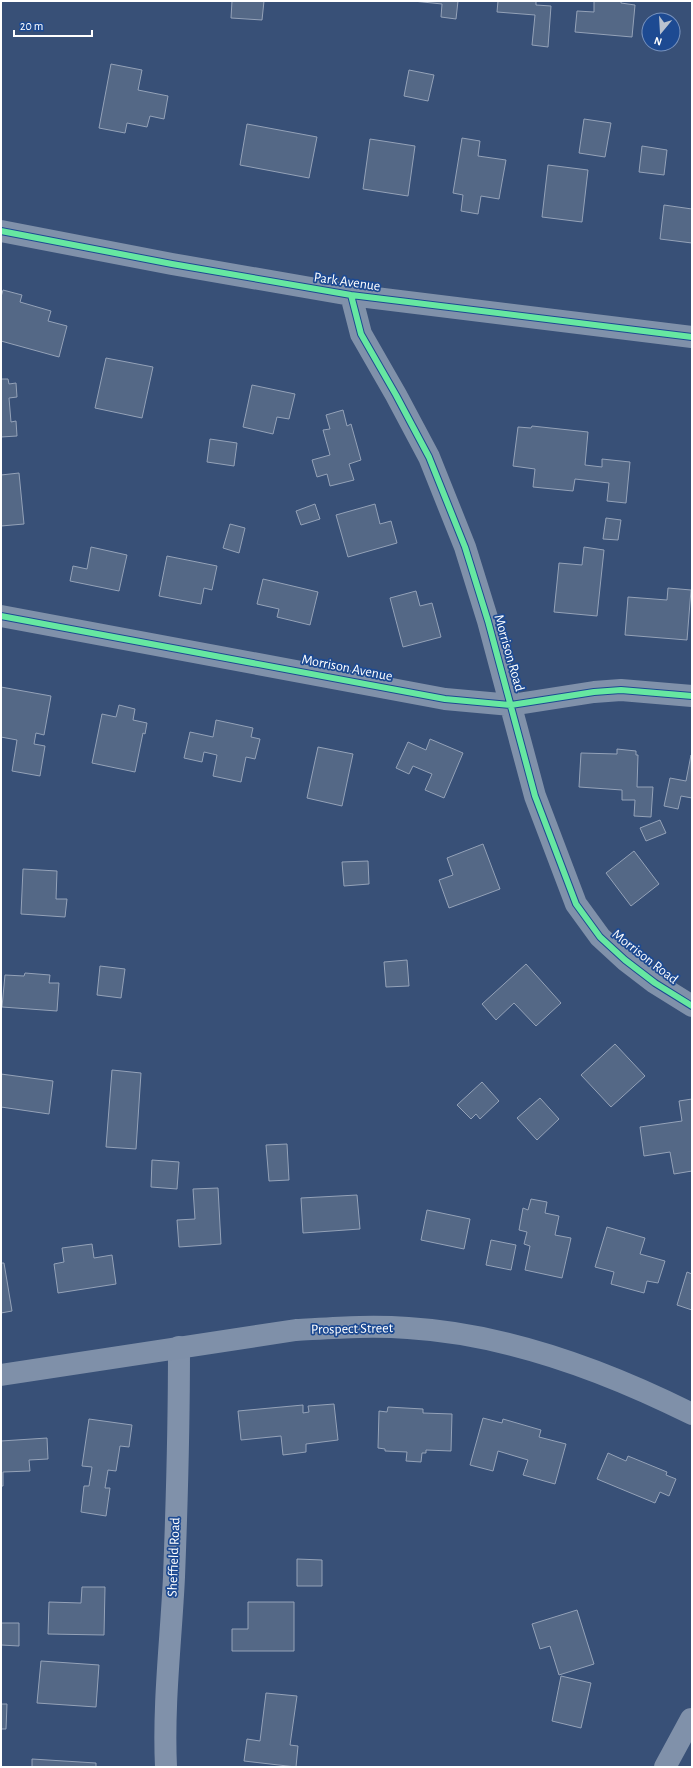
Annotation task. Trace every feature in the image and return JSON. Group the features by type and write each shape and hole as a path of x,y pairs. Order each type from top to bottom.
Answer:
{"main road":[{"name":"Prospect Street","path":"1,1375 296,1330 340,1327 409,1328 455,1333 499,1342 570,1363 621,1382 692,1414"}],"street":[{"name":"Park Avenue","path":"1,230 188,267 351,295 692,337"},
{"name":"Morrison Road","path":"351,295 361,334 415,431 428,457 451,512 476,584 511,705 535,796 576,904 600,937 625,960 655,983 692,1006"},
{"name":"Morrison Avenue","path":"1,616 444,699 511,705 594,692 621,690 692,696"},
{"name":"Sheffield Road","path":"166,1767 165,1733 174,1577 179,1431 179,1347"},
{"path":"665,1767 692,1718"},
{"path":"683,1767 692,1718"}],"building":[{"path":"232,1 264,1 262,20 231,18"},
{"path":"413,1 458,1 456,19 441,17 442,4"},
{"path":"498,1 536,1 536,5 551,6 548,47 532,45 535,15 497,12"},
{"path":"594,1 621,1 621,3 635,5 632,37 575,32 577,11 594,12"},
{"path":"111,64 142,70 138,90 168,96 164,119 150,116 147,127 127,123 125,133 99,128"},
{"path":"409,70 434,75 428,101 404,96"},
{"path":"584,119 611,123 605,157 579,153"},
{"path":"247,124 317,137 309,178 240,165"},
{"path":"462,138 480,141 478,156 506,160 499,199 481,196 478,214 461,211 463,195 453,193"},
{"path":"370,139 415,146 408,196 363,189"},
{"path":"642,146 667,150 664,175 639,172"},
{"path":"548,165 588,170 582,222 542,217"},
{"path":"664,205 692,209 692,243 660,239"},
{"path":"3,290 22,295 20,302 51,311 48,321 67,326 59,357 1,341 1,297"},
{"path":"106,358 153,367 142,418 95,408"},
{"path":"1,379 8,379 9,384 16,383 17,397 9,398 11,422 16,421 17,436 1,437"},
{"path":"252,385 295,394 289,419 277,417 273,434 243,427"},
{"path":"343,410 347,426 351,424 361,460 349,464 354,480 330,486 327,474 317,477 312,460 330,455 323,430 330,429 326,415"},
{"path":"532,426 588,432 585,465 602,467 602,459 630,462 626,503 607,501 609,483 575,479 573,491 533,487 535,469 513,466 518,427 531,428"},
{"path":"210,439 237,443 234,466 207,462"},
{"path":"19,473 24,524 1,526 1,475"},
{"path":"315,504 320,519 301,525 296,511"},
{"path":"375,504 380,524 391,521 397,543 348,557 336,515"},
{"path":"606,518 621,520 618,540 603,539"},
{"path":"230,524 245,528 239,553 223,548"},
{"path":"91,547 127,555 119,591 70,581 73,566 87,569"},
{"path":"584,547 604,550 597,616 554,612 559,563 582,565"},
{"path":"167,556 217,566 212,590 204,588 201,604 159,596"},
{"path":"263,579 318,592 310,625 277,617 279,609 257,604"},
{"path":"668,588 691,590 687,640 625,635 628,597 667,600"},
{"path":"416,591 420,606 432,603 441,637 403,647 390,598"},
{"path":"1,687 51,696 44,735 36,733 34,744 45,746 40,776 12,771 17,740 1,737"},
{"path":"119,705 135,709 133,720 147,723 145,734 143,733 135,772 92,763 102,714 116,717"},
{"path":"216,720 253,728 251,737 260,739 255,759 246,757 241,782 213,776 217,755 204,752 202,762 184,758 190,732 213,737"},
{"path":"430,739 463,753 444,798 425,790 432,774 413,766 409,774 396,768 408,742 426,750"},
{"path":"318,747 353,754 342,806 307,798"},
{"path":"617,749 636,751 636,755 638,755 637,787 653,787 651,817 634,816 635,800 622,800 622,790 579,787 581,753 617,754"},
{"path":"691,755 692,798 681,796 678,809 664,806 670,778 686,781"},
{"path":"660,820 666,833 646,841 640,828"},
{"path":"483,844 500,889 449,908 439,880 453,875 447,858"},
{"path":"634,851 659,884 631,906 606,873"},
{"path":"368,861 369,884 344,886 342,862"},
{"path":"23,869 57,871 56,899 67,899 65,917 21,914"},
{"path":"407,960 409,986 386,987 384,962"},
{"path":"526,964 561,1003 536,1026 514,1003 496,1020 482,1004"},
{"path":"100,966 125,969 121,998 97,995"},
{"path":"25,973 50,975 49,983 59,983 57,1011 2,1007 5,975 24,976"},
{"path":"615,1044 645,1076 611,1107 581,1075"},
{"path":"112,1070 141,1073 136,1149 106,1147"},
{"path":"1,1074 53,1081 49,1114 1,1107"},
{"path":"482,1082 499,1101 480,1119 476,1114 471,1119 457,1105"},
{"path":"540,1098 559,1119 537,1140 517,1118"},
{"path":"692,1099 692,1171 674,1174 670,1152 644,1156 640,1127 682,1121 679,1101"},
{"path":"287,1144 289,1180 269,1181 266,1145"},
{"path":"152,1160 179,1162 177,1189 151,1187"},
{"path":"218,1188 221,1244 179,1247 177,1220 195,1219 193,1189"},
{"path":"357,1195 360,1229 303,1233 301,1198"},
{"path":"531,1199 547,1202 545,1213 559,1216 555,1235 571,1238 562,1278 525,1270 530,1246 524,1244 527,1232 519,1230 523,1208 528,1210"},
{"path":"427,1210 470,1219 464,1249 421,1240"},
{"path":"607,1227 645,1238 640,1254 665,1261 658,1283 647,1281 644,1293 611,1284 614,1272 595,1267"},
{"path":"491,1240 516,1245 511,1270 486,1265"},
{"path":"92,1244 94,1258 112,1255 116,1284 58,1293 54,1264 64,1262 62,1248"},
{"path":"1,1263 4,1263 12,1311 1,1313"},
{"path":"687,1272 692,1274 692,1310 677,1305"},
{"path":"334,1404 338,1440 306,1444 306,1452 283,1455 281,1436 241,1440 238,1411 303,1405 303,1413 309,1412 308,1406"},
{"path":"388,1407 423,1409 423,1413 452,1414 451,1451 426,1450 426,1453 422,1453 421,1462 406,1461 407,1452 385,1451 385,1449 378,1448 379,1411 387,1412"},
{"path":"483,1418 502,1423 503,1419 541,1430 539,1437 566,1444 555,1484 523,1475 528,1460 498,1451 493,1471 470,1465"},
{"path":"89,1419 132,1425 129,1447 120,1446 116,1471 108,1470 105,1488 110,1488 106,1516 81,1512 84,1486 89,1486 92,1467 82,1466"},
{"path":"47,1438 48,1459 29,1460 30,1471 3,1472 3,1486 1,1486 1,1441"},
{"path":"608,1453 626,1461 628,1456 667,1472 666,1475 676,1479 669,1496 660,1492 655,1503 597,1479"},
{"path":"297,1559 322,1560 322,1586 297,1586"},
{"path":"82,1587 105,1587 104,1635 48,1634 49,1602 81,1603"},
{"path":"248,1602 294,1602 294,1651 232,1651 232,1629 248,1629"},
{"path":"577,1610 594,1664 559,1675 550,1646 540,1649 532,1624"},
{"path":"1,1623 19,1623 19,1646 1,1645"},
{"path":"41,1661 99,1665 96,1707 37,1703"},
{"path":"561,1676 591,1683 581,1728 552,1721"},
{"path":"266,1693 297,1696 290,1745 298,1746 296,1767 244,1761 247,1739 260,1741"},
{"path":"1,1704 7,1704 6,1729 1,1729"},
{"path":"32,1759 96,1763 96,1767 32,1767"}],"cycle path":[{"path":"1,231 172,264 351,295 692,337"},
{"path":"351,295 361,334 429,457 465,547 488,621 535,796 576,904 600,937 625,960 655,983 692,1006"},
{"path":"1,616 445,699 511,705 594,692 621,690 692,696"}]}
